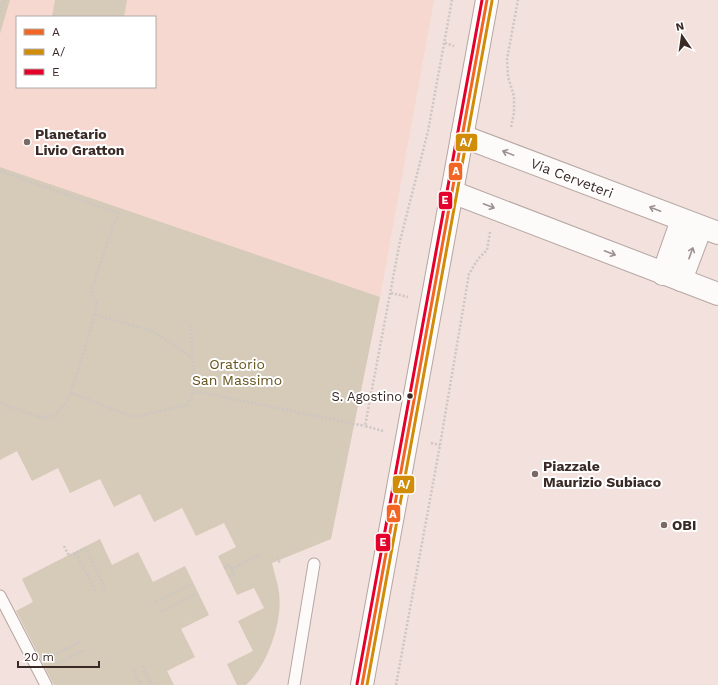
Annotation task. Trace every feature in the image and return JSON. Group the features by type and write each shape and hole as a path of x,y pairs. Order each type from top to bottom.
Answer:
{"main road":[{"path":"362,685 487,0"},
{"name":"Via Cerveteri","path":"462,136 700,226 672,277"},
{"path":"452,192 718,294"}],"lane":[{"path":"294,685 314,564"},
{"path":"0,596 46,685"}],"path":[{"path":"0,12 4,0"},
{"path":"365,426 400,240 428,131 452,0"},
{"path":"514,113 514,96 508,78 507,59 518,0"},
{"path":"0,171 118,213 91,291 97,304 95,315 72,393 60,411 49,418 42,418 0,404"},
{"path":"396,685 440,445 469,274 478,259 487,250"},
{"path":"95,315 153,331 193,358"},
{"path":"72,393 134,417 187,405 194,391 191,325"},
{"path":"194,391 372,428"},
{"path":"64,546 69,556 85,548 105,588"},
{"path":"76,553 96,592"},
{"path":"231,569 260,554"},
{"path":"276,557 280,563"},
{"path":"224,568 229,565 234,575 229,577"},
{"path":"156,602 192,584"},
{"path":"161,612 197,594"},
{"path":"35,664 80,642"},
{"path":"142,666 152,685"},
{"path":"133,670 141,685"}],"shaded area":[{"path":"10,0 434,0 380,297 0,167 0,34"}],"green space":[{"path":"0,0 10,0 0,34"},
{"path":"55,0 127,0 124,16 52,16"},
{"name":"Oratorio San Massimo","path":"0,167 380,297 331,539 272,563 278,586 280,604 276,630 261,667 246,685 237,685 227,664 253,651 238,621 264,608 254,588 237,595 218,556 236,547 224,523 196,536 182,508 154,522 140,494 114,507 100,479 70,493 58,468 32,481 17,451 0,460"},
{"path":"100,539 112,565 138,552 153,582 185,566 209,615 181,629 195,657 167,671 174,685 54,685 16,611 33,602 22,579"}],"transit line":[{"name":"E","path":"357,684 482,0"},
{"name":"A","path":"362,685 487,0"},
{"name":"A/","path":"367,685 492,1"}],"place":[{"name":"Planetario Livio Gratton","path":"27,142"},
{"name":"S. Agostino","path":"410,396"},
{"name":"Piazzale Maurizio Subiaco","path":"535,474"},
{"name":"OBI","path":"664,525"}]}
